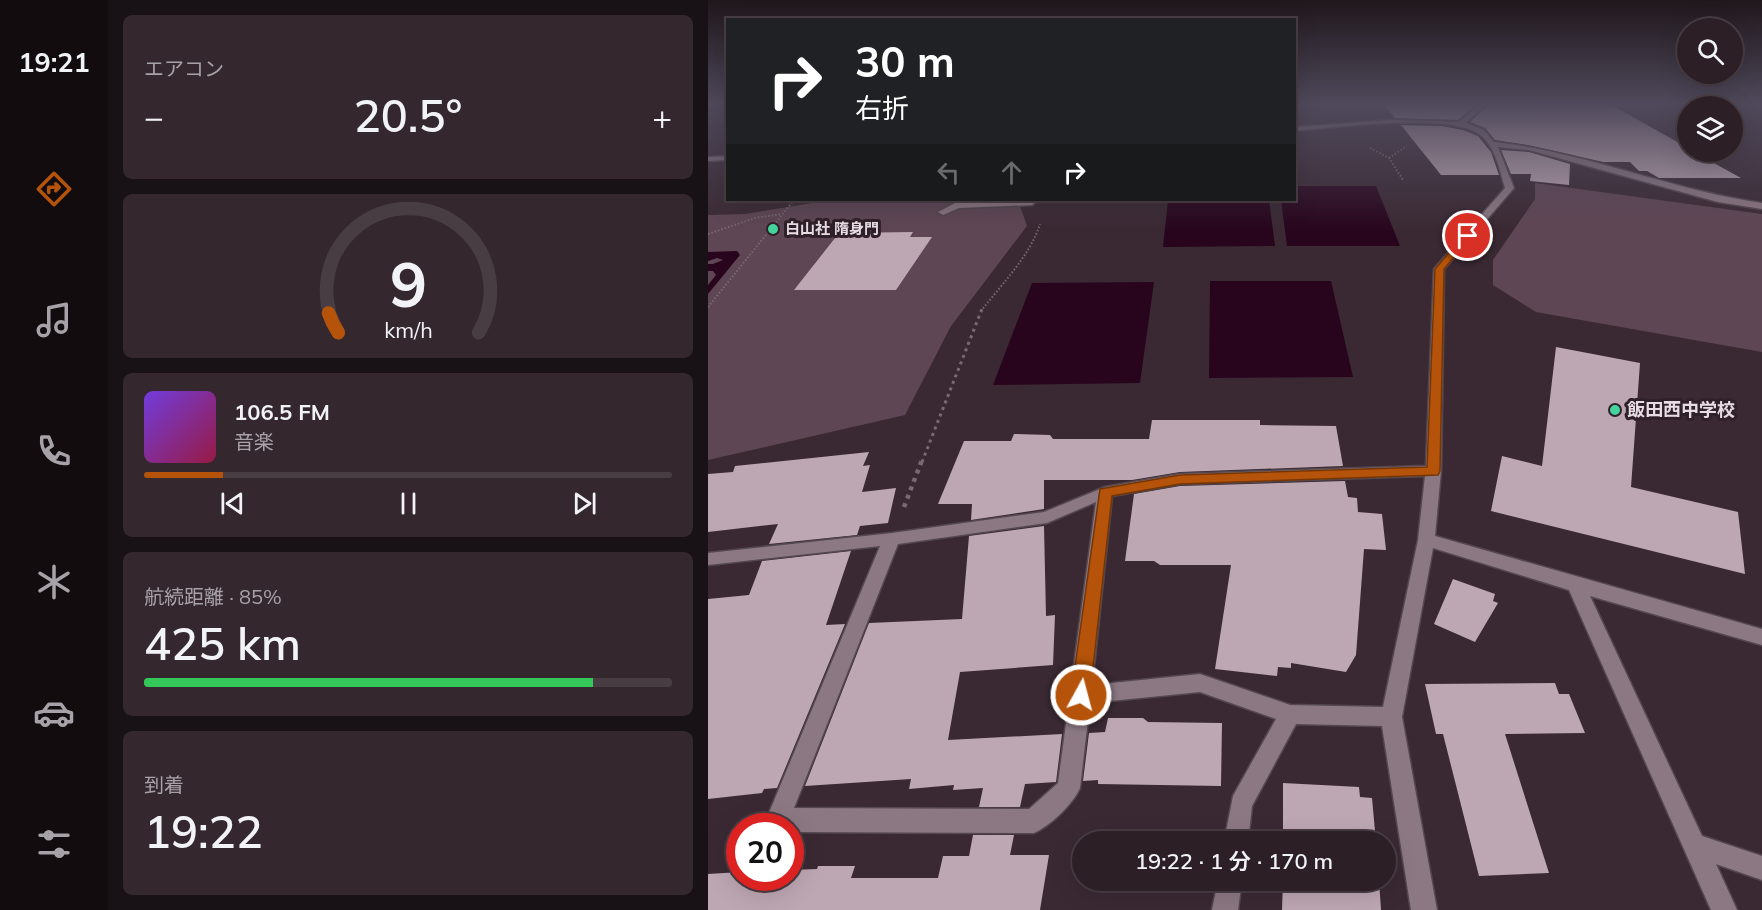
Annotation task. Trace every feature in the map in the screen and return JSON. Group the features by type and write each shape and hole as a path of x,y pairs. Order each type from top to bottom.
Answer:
{"street":[{"path":"1424,910 1390,717 1425,540 1433,471 1439,269 1510,188 1493,146"},
{"path":"1515,146 1530,148 1721,200 1762,206"},
{"path":"708,159 726,158"},
{"path":"943,212 957,205 1032,201"},
{"path":"708,559 892,539 1047,517 1105,492 1180,479 1433,471"},
{"path":"892,539 778,820 1034,821 1070,788 1105,492"},
{"path":"1425,540 1762,637"},
{"path":"1576,585 1724,910"},
{"path":"1081,695 1200,683 1290,714 1390,717"},
{"path":"1237,831 1241,804 1290,714"},
{"path":"1694,845 1762,868"},
{"path":"1226,910 1229,891"}],"path":[{"path":"708,307 793,201"},
{"path":"708,234 755,218 782,214"},
{"path":"892,539 980,312 1018,264 1037,234 1040,222"}],"shaded area":[{"path":"1535,183 1762,214 1762,352 1536,312 1493,285 1493,260 1535,199"},
{"path":"1296,186 1376,186 1400,246 1287,246 1281,201 1296,201"},
{"path":"824,201 1018,201 1027,226 951,326 905,415 708,460 708,215 745,214"},
{"path":"1168,201 1269,201 1275,246 1163,247"},
{"path":"737,251 740,255 708,294 708,285 716,275 713,271 708,271 708,264 723,260 717,258 708,261 708,252"},
{"path":"1210,281 1331,281 1353,377 1209,378"},
{"path":"1154,282 1140,383 993,385 1032,283"}],"building":[{"path":"1418,146 1487,146 1491,152 1499,175 1441,175"},
{"path":"1534,146 1677,146 1677,162 1712,162 1741,178 1659,178 1647,171 1639,171 1630,162 1603,162"},
{"path":"1501,150 1529,152 1570,164 1569,185 1530,181 1531,174 1511,174"},
{"path":"913,232 910,237 932,237 896,290 794,290 839,233"},
{"path":"1556,347 1640,363 1631,487 1738,512 1745,574 1491,511 1502,456 1542,466"},
{"path":"1152,420 1260,420 1260,425 1336,426 1343,466 1180,472 1132,480 1044,480 1044,509 971,520 972,504 938,504 964,441 1011,441 1014,434 1050,435 1053,439 1149,439"},
{"path":"869,452 863,466 870,465 862,492 896,488 888,523 860,526 857,535 769,544 778,524 708,532 708,474 733,472 735,466"},
{"path":"1345,481 1348,497 1357,498 1358,512 1382,514 1386,550 1364,549 1356,655 1346,672 1291,663 1291,668 1278,667 1277,676 1215,669 1231,565 1160,565 1154,561 1125,561 1134,494 1180,486"},
{"path":"1044,526 1046,616 1055,615 1053,665 960,672 948,740 1062,734 1056,782 1025,784 1020,807 979,807 983,788 953,790 954,785 909,789 911,779 805,786 869,623 962,619 969,536"},
{"path":"851,551 826,625 845,624 777,788 764,789 762,793 708,799 708,599 749,595 762,561"},
{"path":"1453,579 1495,594 1493,601 1498,603 1475,642 1434,624"},
{"path":"1555,683 1559,694 1569,694 1585,733 1505,734 1549,873 1479,876 1443,734 1436,734 1425,684"},
{"path":"1108,718 1143,718 1148,722 1222,723 1221,786 1098,784 1098,780 1083,781 1089,733 1105,732"},
{"path":"1283,783 1359,787 1360,797 1372,798 1375,831 1283,831"},
{"path":"973,835 1014,835 1010,855 1049,855 1040,910 708,910 708,874 726,873 726,891 804,891 804,869 817,869 818,866 855,866 851,878 938,878 943,856 969,856"},
{"path":"1283,891 1380,891 1381,910 1282,910"}],"place":[{"name":"白山社 隋身門","path":"773,229"},
{"name":"飯田西中学校","path":"1615,410"}],"route":[{"path":"1081,695 1105,492 1180,479 1433,471 1439,269 1468,236"}]}
